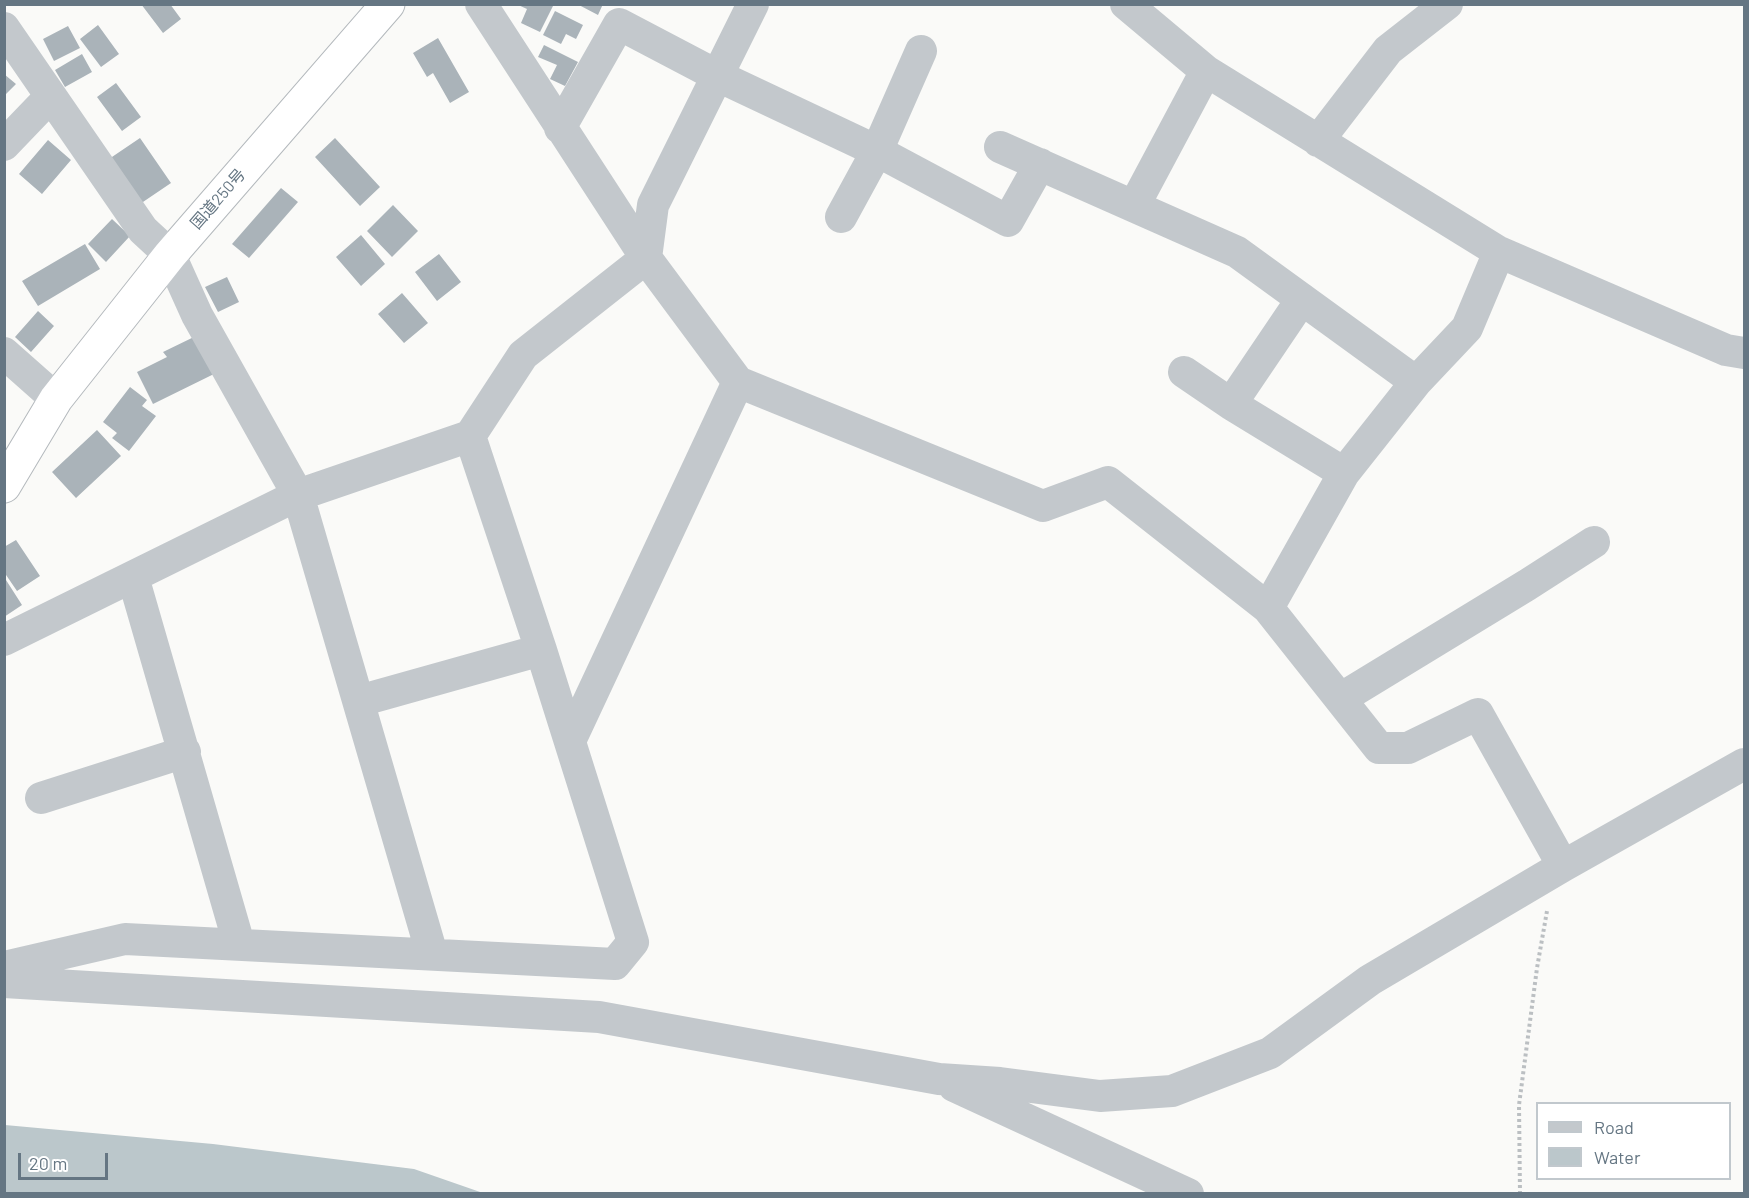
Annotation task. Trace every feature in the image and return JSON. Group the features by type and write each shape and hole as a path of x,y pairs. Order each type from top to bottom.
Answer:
{"highway":[{"name":"国道250号","path":"4,486 56,399 170,255 388,4"},
{"name":"国道250号","path":"4,443 56,399"}],"street":[{"path":"481,4 646,258 738,382 1043,506 1108,482 1268,608 1379,748 1408,748 1478,714 1563,866"},
{"path":"4,640 298,495 470,436 523,355 646,258 654,205 753,4"},
{"path":"1126,4 1206,71 1499,252 1726,351 1744,353"},
{"path":"1318,141 1388,50 1447,4"},
{"path":"560,128 619,24 718,76 877,151 1008,221 1040,164"},
{"path":"4,28 143,230 170,255 197,315 298,495 432,954"},
{"path":"841,217 877,151 921,51"},
{"path":"1134,206 1206,71"},
{"path":"4,146 50,97"},
{"path":"1000,147 1237,252 1416,382"},
{"path":"1268,608 1344,473 1416,382 1467,328 1499,252"},
{"path":"1231,404 1302,299"},
{"path":"4,353 56,399"},
{"path":"1184,372 1231,404 1344,473"},
{"path":"570,741 738,382"},
{"path":"4,968 125,939 615,964 633,942 541,650 470,436"},
{"path":"1340,699 1594,542"},
{"path":"133,577 239,944"},
{"path":"359,701 541,650"},
{"path":"41,798 185,752"},
{"path":"4,982 599,1017 939,1079 1000,1083 1100,1096 1172,1091 1270,1053 1370,980 1563,866 1744,764"},
{"path":"939,1079 1188,1194"}],"path":[{"path":"1520,1194 1519,1105 1545,924 1563,866"}],"water":[{"path":"5,1125 213,1144 414,1169 483,1193 5,1193"}],"building":[{"path":"141,4 170,4 181,19 163,33"},
{"path":"516,4 554,4 540,32 521,23 527,9"},
{"path":"577,4 603,4 598,15"},
{"path":"555,11 583,25 576,39 566,34 561,44 543,35"},
{"path":"98,25 119,54 101,67 80,39"},
{"path":"68,26 80,48 54,61 43,39"},
{"path":"438,38 469,92 450,103 433,73 427,77 413,53"},
{"path":"544,45 578,62 565,86 550,79 557,65 538,57"},
{"path":"82,54 92,72 65,87 55,70"},
{"path":"4,74 16,84 4,96"},
{"path":"116,83 141,117 122,131 97,97"},
{"path":"140,138 171,183 140,204 109,159"},
{"path":"335,138 380,187 360,206 315,157"},
{"path":"48,140 71,160 42,194 19,174"},
{"path":"281,188 298,202 249,258 232,244"},
{"path":"393,205 418,231 392,257 367,231"},
{"path":"112,219 130,236 106,262 88,244"},
{"path":"361,235 385,264 361,286 336,257"},
{"path":"85,244 100,269 38,306 22,281"},
{"path":"439,254 461,282 437,301 415,272"},
{"path":"227,277 239,302 218,312 205,287"},
{"path":"402,293 428,323 404,343 378,314"},
{"path":"38,311 54,326 31,352 15,337"},
{"path":"198,335 216,373 153,404 137,372 167,357 163,352"},
{"path":"130,387 147,400 142,406 156,416 129,451 112,438 117,433 103,422"},
{"path":"97,430 121,456 76,498 52,472"},
{"path":"16,540 40,576 17,591 4,572 4,547"},
{"path":"6,580 22,605 4,617 4,581"}]}
